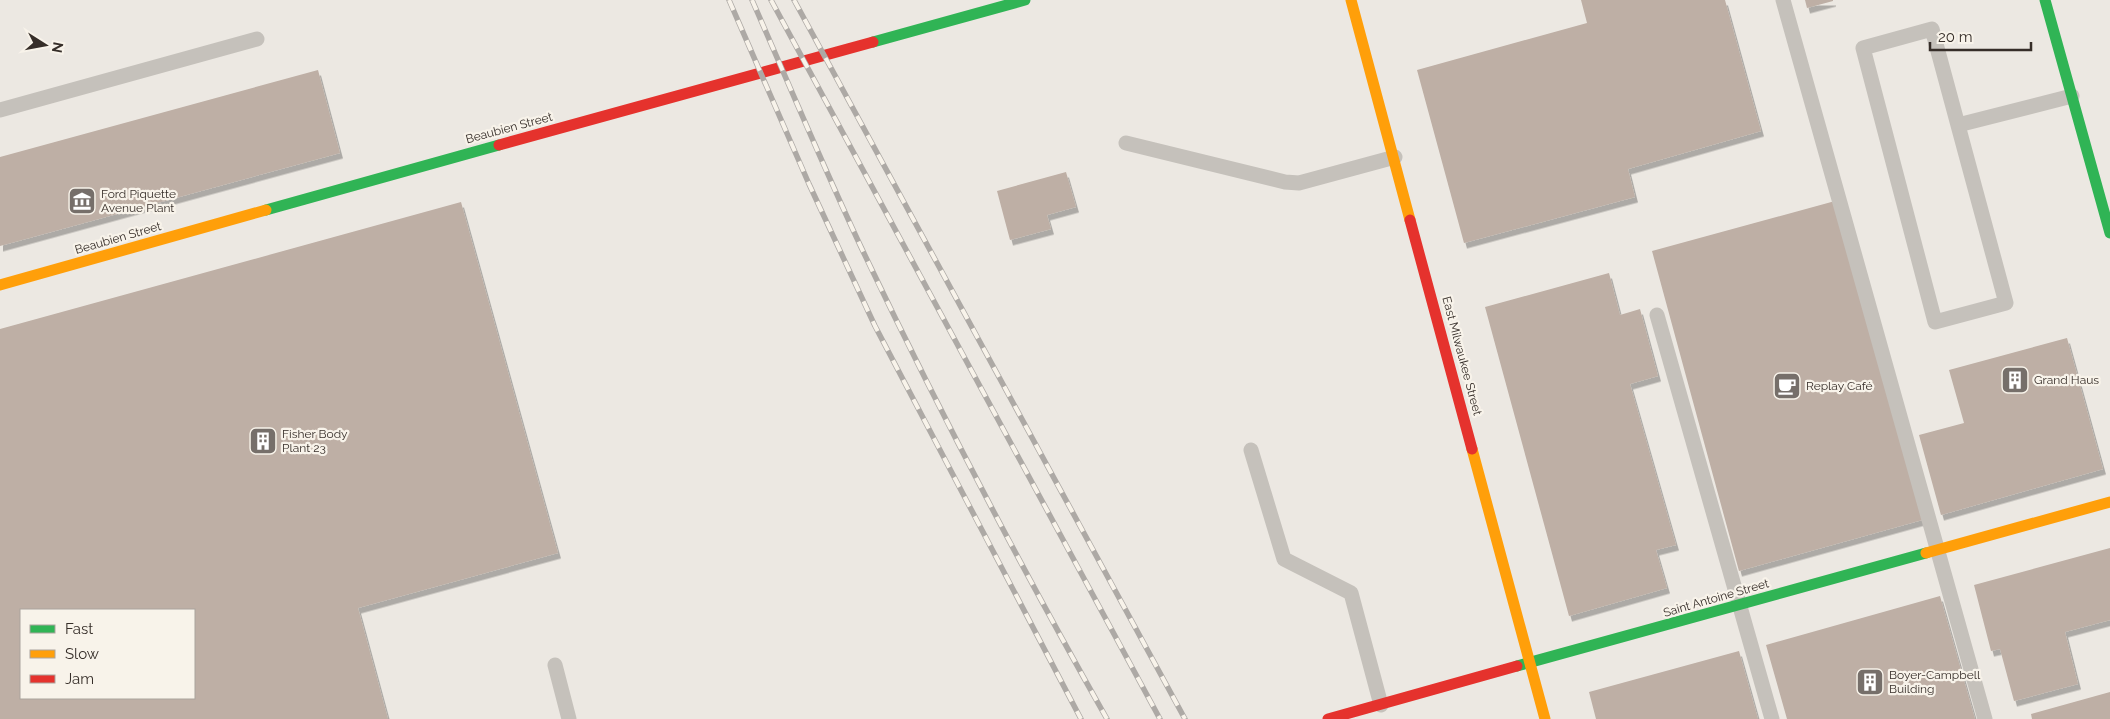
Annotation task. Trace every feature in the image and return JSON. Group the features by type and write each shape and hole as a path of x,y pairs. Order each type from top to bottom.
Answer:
{"street":[{"name":"Beaubien Street","path":"0,285 1025,0"},
{"name":"East Milwaukee Street","path":"1352,0 1545,719"},
{"path":"2045,0 2110,233"},
{"name":"Saint Antoine Street","path":"1328,719 2110,502"}],"lane":[{"path":"1783,0 1985,719"},
{"path":"1932,29 1958,125 2006,303 1935,322 1863,48 1932,29"},
{"path":"0,110 257,39"},
{"path":"1958,125 2072,96"},
{"path":"1126,143 1286,182 1299,183 1395,157"},
{"path":"1657,315 1772,719"},
{"path":"1251,450 1284,559 1351,593 1380,705"},
{"path":"554,665 569,719"}],"building":[{"path":"1581,0 1725,0 1761,131 1628,169 1635,197 1464,243 1417,70 1587,23"},
{"path":"1805,0 1833,0 1833,1 1807,8"},
{"name":"Ford Piquette Avenue Plant","path":"318,70 340,153 0,246 0,157"},
{"path":"1066,172 1076,207 1047,215 1051,229 1010,240 997,191"},
{"name":"Replay Café","path":"1835,201 1922,520 1739,571 1652,251"},
{"name":"Fisher Body Plant 23","path":"461,202 558,553 358,608 388,719 0,719 0,329"},
{"path":"1609,273 1620,315 1640,309 1658,376 1630,384 1676,545 1656,550 1667,588 1569,616 1485,307"},
{"path":"2067,338 2103,469 1941,515 1919,435 1964,423 1949,370"},
{"path":"2110,548 2110,620 2065,632 2078,684 2014,701 2000,649 1991,651 1974,585"},
{"name":"Boyer-Campbell Building","path":"1940,596 1975,719 1787,719 1766,645"},
{"path":"1739,651 1758,719 1596,719 1589,692"},
{"path":"2110,692 2110,719 2032,719 2031,714"}],"railway":[{"path":"729,0 809,184 875,326 1081,719"},
{"path":"752,0 819,155 919,367 1011,544 1107,719"},
{"path":"771,0 1160,719"},
{"path":"794,0 1185,719"}],"traffic: fast":[{"path":"873,42 1025,0"},
{"path":"2045,0 2110,233"},
{"path":"266,210 499,145"},
{"path":"1517,666 1926,553"}],"traffic: slow":[{"path":"1351,0 1410,220"},
{"path":"0,285 266,210"},
{"path":"1472,449 1545,719"},
{"path":"1926,553 2110,502"}],"traffic: jam":[{"path":"499,145 873,42"},
{"path":"1410,220 1472,449"},
{"path":"1328,719 1517,666"}],"place":[{"name":"Ford Piquette Avenue Plant","path":"82,201"},
{"name":"Grand Haus","path":"2015,380"},
{"name":"Replay Café","path":"1787,386"},
{"name":"Fisher Body Plant 23","path":"263,441"},
{"name":"Boyer-Campbell Building","path":"1870,682"}]}
